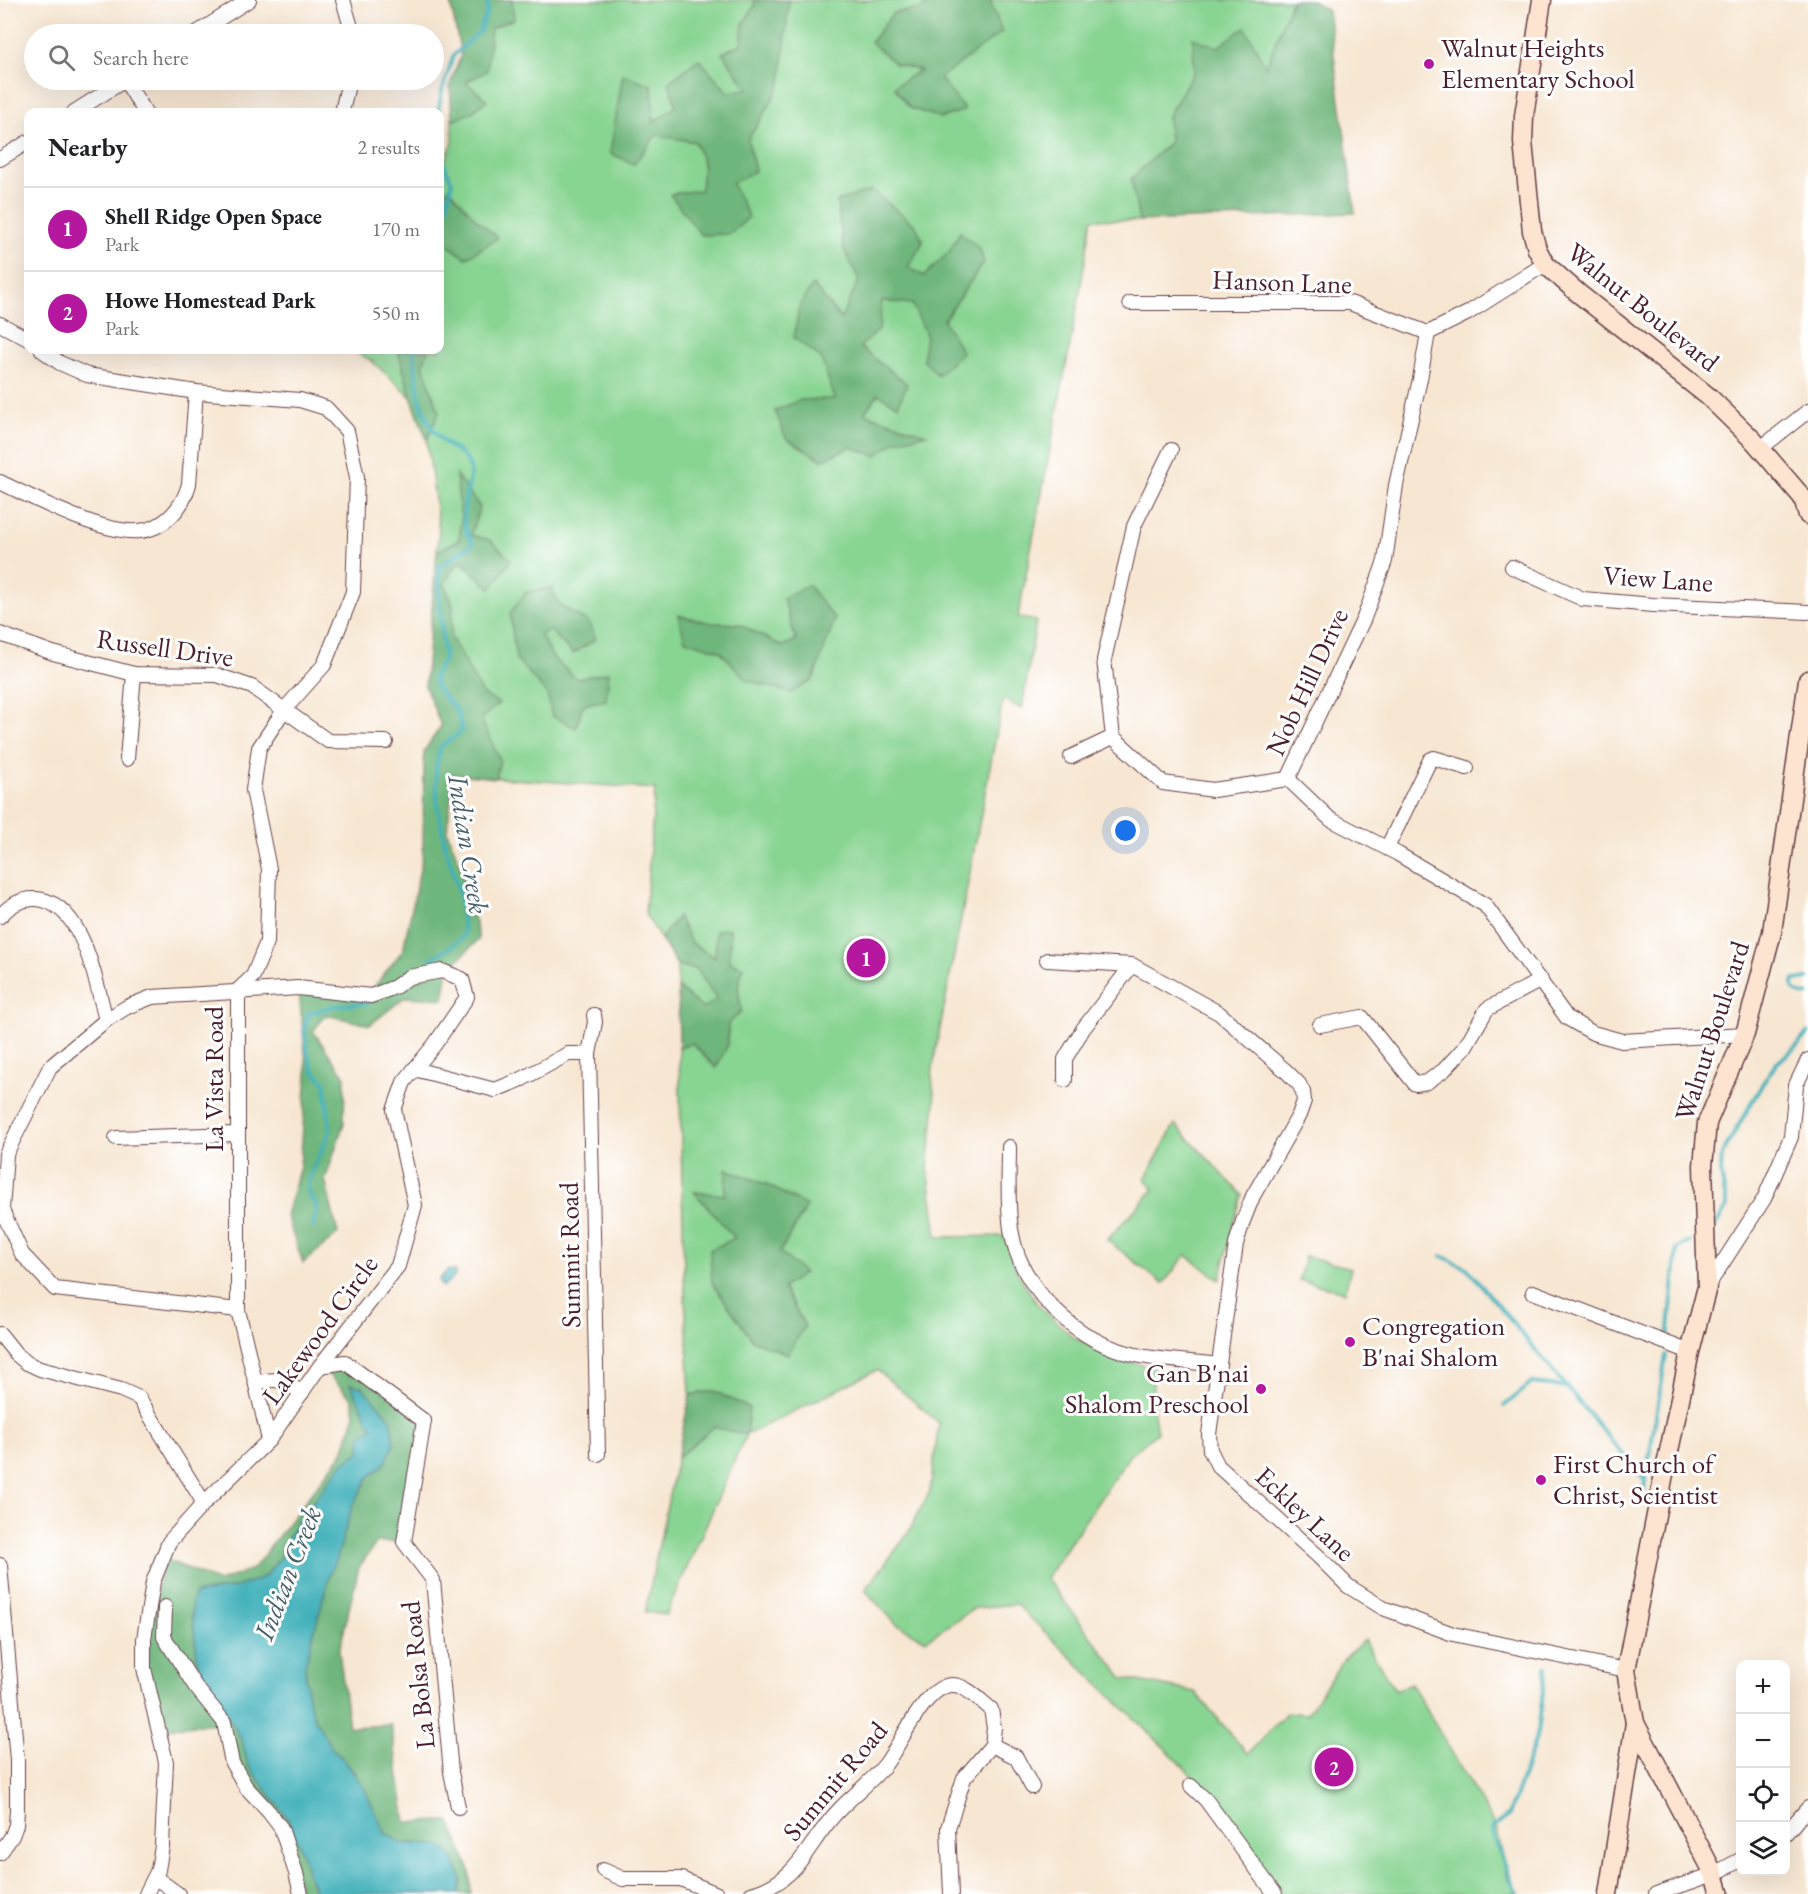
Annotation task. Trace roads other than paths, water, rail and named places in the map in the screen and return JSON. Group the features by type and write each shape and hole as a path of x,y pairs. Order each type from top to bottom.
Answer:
{"street":[{"path":"211,24 249,0"},
{"path":"343,0 350,24"},
{"name":"Walnut Boulevard","path":"1542,0 1524,116 1523,142 1532,231 1537,249 1545,264 1709,397 1761,448 1803,498 1808,515"},
{"path":"80,108 109,90"},
{"path":"132,90 143,108"},
{"path":"343,108 347,90"},
{"path":"0,159 24,144"},
{"path":"1428,333 1468,313 1545,264"},
{"name":"Hanson Lane","path":"1130,303 1350,303 1428,333"},
{"path":"0,324 24,337"},
{"name":"Nob Hill Drive","path":"1428,333 1396,486 1384,561 1364,618 1288,779 1330,819 1387,848 1485,904 1567,1018 1593,1033 1622,1041 1745,1034"},
{"name":"La Vista Road","path":"48,354 60,363 87,375 196,392 300,400 327,408 347,431 357,477 353,592 324,665 284,710 259,748 254,790 269,869 267,942 253,976 238,990 238,1310 269,1440"},
{"path":"0,482 39,501 115,529 139,531 158,525 174,513 186,495 189,484 196,392"},
{"path":"1761,448 1808,411"},
{"path":"1171,450 1134,526 1104,660 1113,737 1163,783 1213,790 1288,779"},
{"name":"View Lane","path":"1512,567 1583,598 1653,605 1808,612"},
{"name":"Russell Drive","path":"0,633 53,653 134,674 217,675 252,687 328,741 386,742"},
{"path":"127,759 134,674"},
{"name":"Walnut Boulevard","path":"1608,1894 1635,1723 1626,1670 1655,1515 1690,1352 1707,1287 1703,1166 1707,1123 1745,1034 1772,932 1808,680"},
{"path":"1071,757 1113,737"},
{"path":"1387,848 1430,760 1434,758 1467,768"},
{"path":"0,916 7,908 22,900 47,900 58,906 73,924 87,950 106,1020"},
{"path":"1047,960 1132,965"},
{"path":"1065,1080 1065,1059 1083,1029 1132,965"},
{"name":"Eckley Lane","path":"1132,965 1219,1013 1287,1071 1303,1092 1304,1101 1299,1115 1253,1196 1236,1244 1209,1434 1210,1450 1218,1466 1348,1586 1383,1608 1453,1634 1626,1670"},
{"name":"Lakewood Circle","path":"156,1878 162,1846 166,1762 144,1668 144,1638 153,1582 170,1542 204,1503 269,1440 320,1366 399,1266 415,1205 394,1110 404,1082 435,1044 468,997 462,979 442,971 409,976 395,987 371,996 298,988 152,997 127,1007 106,1020 50,1067 6,1154 2,1210 22,1254 55,1290 238,1310"},
{"path":"1320,1025 1362,1017 1415,1084 1427,1082 1444,1070 1465,1047 1487,1009 1541,980"},
{"name":"Summit Road","path":"594,1015 595,1022 589,1054 598,1454"},
{"path":"414,1069 495,1090 522,1079 568,1054 589,1054"},
{"path":"1707,1287 1767,1193 1791,1137 1796,1085 1808,1060"},
{"path":"116,1138 237,1134"},
{"path":"1009,1147 1011,1230 1022,1265 1036,1289 1053,1310 1090,1338 1135,1355 1218,1365"},
{"path":"1533,1292 1690,1352"},
{"path":"0,1334 16,1354 27,1363 40,1369 121,1390 139,1398 204,1503"},
{"name":"La Bolsa Road","path":"320,1366 345,1362 424,1421 404,1542 433,1580 451,1772 458,1807"},
{"path":"256,1383 278,1379 302,1393"},
{"path":"0,1565 17,1760 16,1825 12,1836 0,1853"},
{"path":"165,1608 164,1637 195,1686 224,1722 232,1762 246,1786 281,1828 301,1894"},
{"name":"Summit Road","path":"752,1894 775,1886 788,1877 837,1812 895,1752 926,1701 941,1687 955,1684 967,1690 991,1709 994,1728 992,1745"},
{"path":"1635,1723 1713,1874 1720,1894"},
{"path":"951,1894 948,1828 963,1778 992,1745 1016,1757 1032,1787"},
{"path":"1191,1786 1206,1800 1275,1894"},
{"path":"1790,1828 1808,1808"},
{"path":"1656,1894 1713,1874 1736,1862"},
{"path":"603,1870 623,1879 681,1879 717,1894"},
{"path":"146,1894 156,1878 178,1894"}],"water":[{"path":"448,1270 455,1271 455,1276 443,1287 439,1279"},
{"path":"350,1384 362,1387 391,1419 394,1445 385,1464 369,1477 352,1507 337,1558 329,1576 305,1666 308,1699 315,1719 331,1747 345,1761 363,1786 385,1833 402,1843 438,1845 445,1849 454,1860 462,1880 459,1894 316,1894 302,1852 286,1816 248,1765 242,1741 199,1672 192,1615 195,1594 236,1587 264,1577 280,1558 284,1545 298,1521 343,1463 360,1452 361,1436 372,1428"}],"waterway":[{"name":"Indian Creek","path":"444,85 453,56 479,32 487,12 488,0"},
{"name":"Indian Creek","path":"439,108 442,90"},
{"name":"Indian Creek","path":"444,164 452,183 444,217"},
{"name":"Indian Creek","path":"414,354 417,386 428,421 442,440 462,455 470,469 464,524 473,543 439,567 444,659 434,677 437,689 457,711 462,731 440,747 436,770 437,803 445,845 460,895 464,936 430,959"},
{"path":"1808,979 1794,980 1793,986 1799,993 1808,994"},
{"name":"Indian Creek","path":"313,1227 317,1206 308,1193 309,1178 330,1131 325,1082 314,1072 304,1030 308,1014 333,1006 368,1003"},
{"path":"1713,1229 1727,1207 1721,1173 1722,1154 1776,1064 1798,1045 1808,1032"},
{"path":"1668,1339 1677,1248 1690,1242"},
{"path":"1442,1256 1467,1268 1645,1481"},
{"path":"1637,1501 1643,1494 1666,1355"},
{"path":"1504,1406 1532,1383 1567,1387"},
{"path":"1517,1894 1493,1835 1493,1827 1509,1815 1538,1732 1546,1667"}],"place":[{"name":"Walnut Heights Elementary School","path":"1429,64"},
{"name":"Shell Ridge Open Space","path":"866,958"},
{"name":"Congregation B'nai Shalom","path":"1350,1342"},
{"name":"Gan B'nai Shalom Preschool","path":"1261,1389"},
{"name":"First Church of Christ, Scientist","path":"1541,1480"},
{"name":"Howe Homestead Park","path":"1334,1767"}]}
